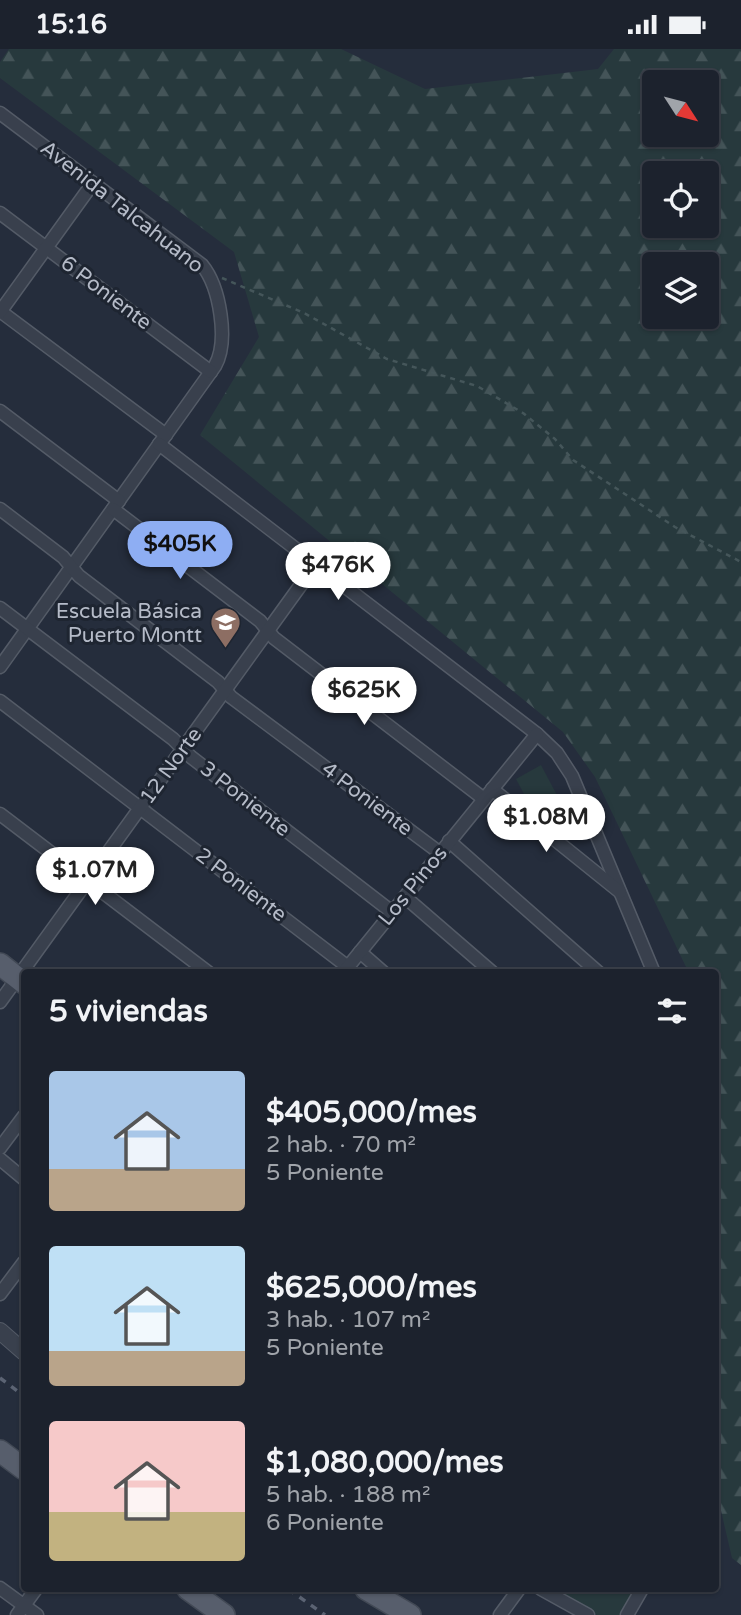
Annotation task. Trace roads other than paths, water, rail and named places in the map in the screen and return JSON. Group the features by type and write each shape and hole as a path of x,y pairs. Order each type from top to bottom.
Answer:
{"main road":[{"path":"0,964 21,980"},
{"path":"0,1451 21,1467"},
{"path":"192,1592 224,1615"},
{"path":"371,1592 410,1615"}],"street":[{"name":"Avenida Talcahuano","path":"0,113 206,271 214,288 223,339 219,360 211,372 0,667"},
{"path":"93,183 0,312 316,564 537,734 557,753 572,776 652,969"},
{"name":"6 Poniente","path":"0,213 211,372"},
{"path":"0,411 260,621 274,638 621,893"},
{"name":"4 Poniente","path":"0,509 62,557 79,576 218,682 230,697 440,853"},
{"name":"12 Norte","path":"28,969 88,881 316,564"},
{"name":"3 Poniente","path":"0,608 392,912"},
{"name":"2 Poniente","path":"0,701 344,969"},
{"name":"Los Pinos","path":"346,969 537,734"},
{"path":"0,814 204,969"},
{"path":"449,841 594,969"},
{"path":"405,897 488,969"},
{"path":"360,952 379,969"},
{"name":"12 Norte","path":"0,1002 21,980"},
{"path":"0,1148 21,1120"},
{"path":"0,1159 21,1176"},
{"path":"0,1294 21,1266"},
{"path":"0,1331 21,1349"},
{"path":"0,1588 21,1610 37,1615"},
{"path":"21,1610 34,1592"},
{"path":"500,1615 517,1592"},
{"path":"547,1592 589,1615"},
{"path":"627,1615 640,1592"}],"railway":[{"path":"0,1378 21,1394"},
{"path":"292,1592 325,1615"}],"place":[{"name":"Escuela Básica Puerto Montt","path":"225,650"}]}
